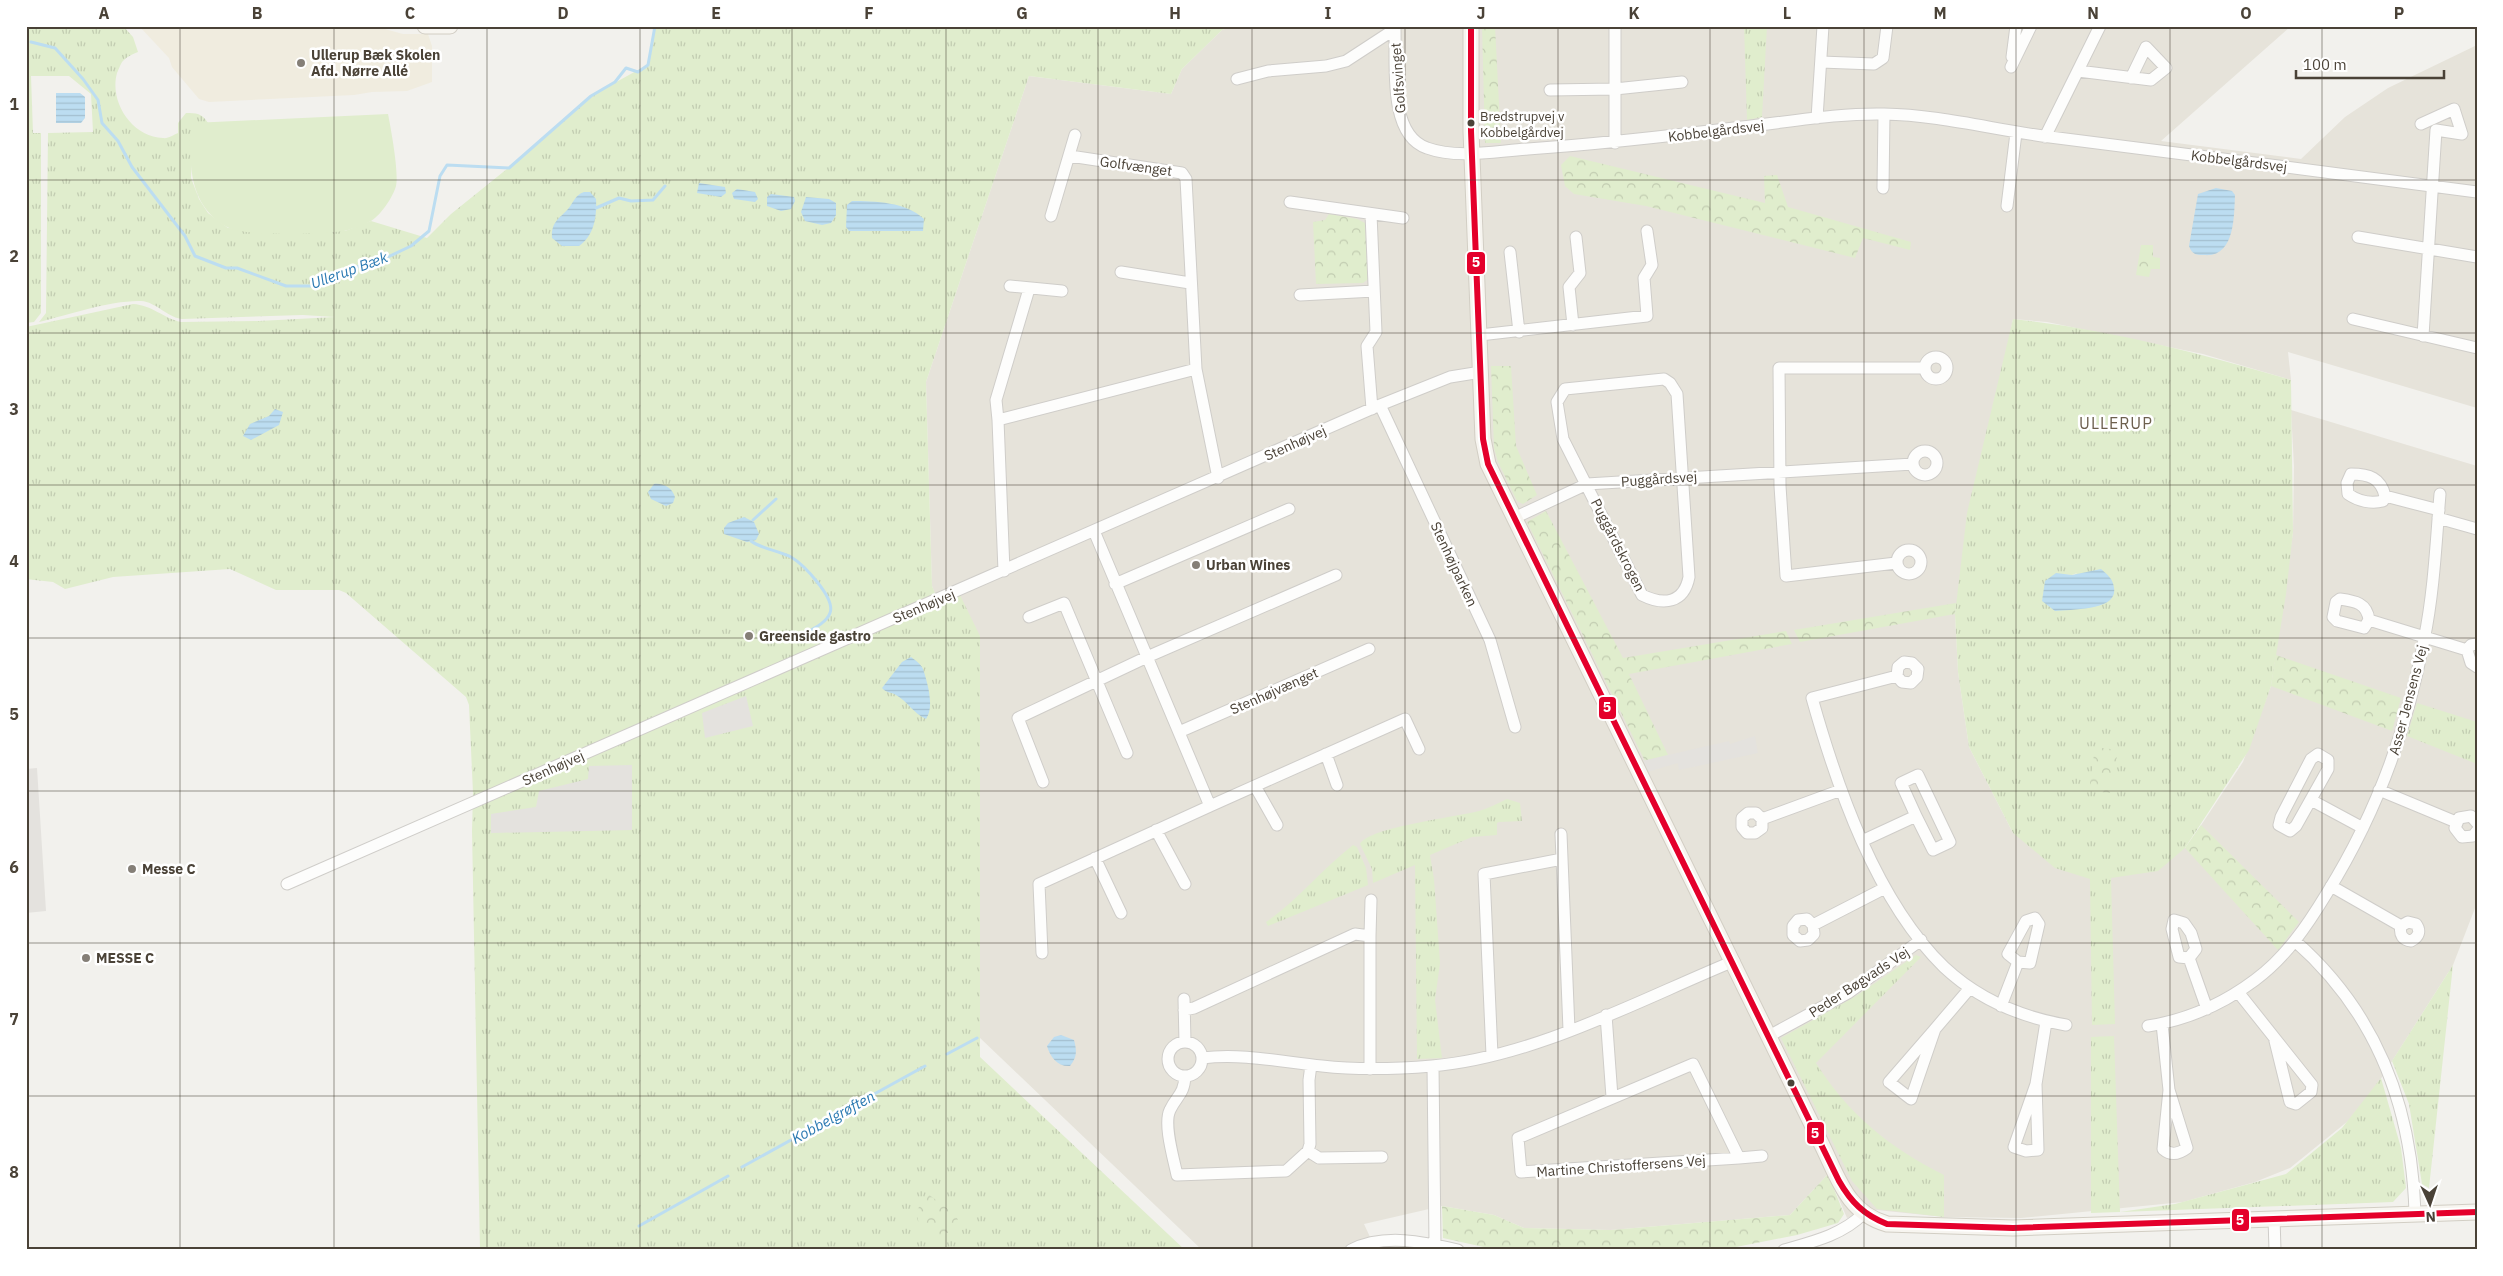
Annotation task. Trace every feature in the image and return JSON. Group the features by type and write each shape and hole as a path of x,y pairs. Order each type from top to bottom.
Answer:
{"street":[{"path":"425,26 449,26"},
{"path":"1471,26 1472,152 1486,458 1844,1188 1863,1214 1887,1224 1993,1228 2477,1212"},
{"path":"1615,26 1615,143"},
{"path":"1817,118 1823,26"},
{"path":"1821,62 1874,64 1882,58 1887,26"},
{"path":"2016,26 2011,67 2031,26"},
{"path":"2045,136 2100,26"},
{"name":"Golfsvinget","path":"1237,79 1268,71 1326,66 1346,61 1395,29 1398,115 1403,128 1410,139 1424,148 1456,153 1472,152"},
{"path":"2078,71 2132,78"},
{"path":"1550,90 1615,89 1682,82"},
{"path":"1883,188 1884,114"},
{"name":"Kobbelgårdsvej","path":"1472,152 1615,143 1817,118 1884,114 1927,118 2016,133 2477,192"},
{"path":"2423,336 2436,130"},
{"path":"2007,206 2016,133"},
{"path":"1050,216 1075,135"},
{"name":"Golfvænget","path":"1070,156 1182,173 1186,179 1196,369 1218,478"},
{"path":"1290,202 1403,218"},
{"path":"1371,214 1376,332 1367,346 1376,407"},
{"path":"1480,335 1647,316 1644,278 1652,265 1647,231"},
{"path":"1573,325 1569,287 1580,273 1576,236"},
{"path":"2358,237 2477,257"},
{"path":"1510,252 1519,332"},
{"path":"1121,272 1190,283"},
{"path":"1010,286 1062,291"},
{"path":"1004,571 996,400 1029,288"},
{"path":"1300,294 1374,292"},
{"path":"2353,319 2477,348"},
{"path":"1896,563 1786,576 1780,486 1782,471 1779,368 1925,368"},
{"path":"998,420 1196,369"},
{"name":"Stenhøjvej","path":"287,884 1218,478 1376,407 1450,377 1481,372"},
{"path":"1587,484 1563,439 1560,427 1557,402 1565,388 1664,379 1670,383 1677,394 1682,477"},
{"name":"Stenhøjparken","path":"1376,407 1490,640 1515,727"},
{"name":"Puggårdsvej","path":"1514,518 1587,484 1913,464"},
{"name":"Puggårdskrogen","path":"1587,484 1642,595 1652,600 1669,600 1682,596 1686,590 1689,578 1682,477"},
{"name":"Asser Jensens Vej","path":"2148,1026 2162,1024 2207,1009 2238,992 2271,966 2295,941 2331,886 2363,828 2402,730 2425,638 2440,494"},
{"path":"2385,496 2477,529"},
{"path":"1115,584 1289,509"},
{"path":"1094,531 1210,806"},
{"path":"1043,782 1018,718 1147,657 1336,575"},
{"path":"1029,617 1064,602 1127,753"},
{"name":"Asser Jensens Vej","path":"2369,620 2425,638 2472,647 2471,663 2477,666"},
{"name":"Stenhøjvænget","path":"1179,732 1369,649"},
{"name":"Peder Bøgvads Vej","path":"1897,676 1812,698 1841,790 1862,841 1885,888 1921,940 1944,967 1970,988 2001,1006 2046,1022 2066,1025"},
{"path":"1042,953 1039,884 1406,719 1419,749"},
{"path":"1326,754 1337,785"},
{"path":"2318,754 2328,760 2328,769 2311,800 2296,826 2290,831 2279,825 2280,817 2311,759 2318,754"},
{"path":"1918,775 1950,842 1933,850 1916,816 1901,783 1918,775"},
{"path":"1255,786 1277,825"},
{"path":"1762,819 1841,790"},
{"path":"2379,790 2456,822"},
{"path":"2311,800 2363,828"},
{"path":"2456,822 2465,815 2471,816 2477,823"},
{"path":"1862,841 1916,816"},
{"path":"2456,822 2457,834 2462,837 2473,836 2477,831"},
{"path":"1156,830 1185,884"},
{"path":"1561,834 1569,1030"},
{"path":"1095,858 1121,913"},
{"path":"1492,1055 1484,874 1562,859"},
{"path":"2331,886 2402,926"},
{"path":"1814,925 1885,888"},
{"path":"1370,1069 1371,900"},
{"path":"1185,1042 1184,1004 1194,1008 1355,934 1370,936"},
{"name":"Peder Bøgvads Vej","path":"1769,1036 1848,993 1921,940"},
{"path":"2295,941 2341,990 2358,1014 2384,1062 2398,1101 2410,1144 2415,1213"},
{"path":"2189,958 2207,1009"},
{"path":"1202,1058 1240,1056 1312,1065 1370,1069 1433,1066 1524,1047 1734,961"},
{"path":"2001,1006 2018,962"},
{"path":"1935,1028 1911,1099 1889,1082 1935,1028 1970,988"},
{"path":"2238,992 2275,1041 2312,1085 2311,1092 2296,1104 2290,1102 2275,1041"},
{"path":"1606,1015 1612,1097"},
{"path":"2036,1084 2038,1150 2026,1151 2014,1147 2036,1084 2046,1022"},
{"path":"2162,1024 2169,1090 2187,1148 2174,1154 2168,1153 2163,1149 2169,1090"},
{"path":"1185,1042 1198,1047 1202,1058 1202,1064 1196,1073 1185,1076 1174,1071 1168,1060 1172,1048 1185,1042"},
{"name":"Martine Christoffersens Vej","path":"1739,1158 1693,1064 1518,1138 1521,1172 1739,1158 1762,1156"},
{"path":"1185,1076 1184,1090 1170,1110 1167,1121 1177,1175 1286,1172 1308,1151 1312,1065"},
{"path":"1433,1066 1435,1244"},
{"path":"1308,1151 1319,1158 1382,1157"},
{"path":"1784,1250 1833,1234 1848,1227 1863,1214"},
{"path":"2274,1218 2275,1250"},
{"path":"1351,1250 1387,1241 1404,1240 1435,1244 1458,1250"}],"shaded area":[{"name":"Ullerup Bæk Skolen Afd. Nørre Allé","path":"139,26 374,26 403,34 428,34 432,46 432,82 407,91 209,102 199,99 172,67 169,58"},
{"path":"1234,26 2291,26 2161,141 2301,159 2345,117 2388,88 2477,45 2477,408 2288,352 2291,380 2203,354 2047,322 2013,319 1955,614 1958,672 1969,747 2013,833 2186,848 2243,762 2271,686 2293,532 2294,466 2291,410 2477,466 2477,903 2453,965 2375,1088 2348,1121 2290,1168 2255,1182 2183,1202 2021,1218 1944,1217 1877,1210 1847,1218 1828,1174 1790,1215 1611,1230 1524,1228 1494,1215 1442,1206 1364,1224 1376,1250 1202,1250 978,1036 980,636 938,603 932,586 926,382 1029,76 1171,94 1182,69 1222,30"},
{"path":"746,696 753,726 705,738 702,713"},
{"path":"1755,736 1758,753 1679,770 1678,763 1647,772 1642,761 1729,741 1730,744"},
{"path":"632,765 632,830 491,833 491,814 536,807 539,791 588,779 589,766"},
{"path":"37,768 46,911 26,913 26,769"}],"green space":[{"path":"26,26 123,26 133,37 138,52 123,61 117,73 116,95 125,116 142,132 163,138 178,133 178,123 186,113 198,114 206,120 208,123 193,123 191,178 199,199 208,213 228,228 345,231 371,221 427,238 451,214 538,144 591,96 647,65 655,26 1234,26 1222,30 1182,69 1171,94 1029,76 926,382 932,586 939,603 960,595 980,636 980,1057 1185,1250 480,1250 472,831 473,793 469,705 466,697 346,593 339,590 276,590 230,569 113,577 65,589 53,582 26,579 26,327 133,304 146,307 181,322 259,321 335,317 303,315 182,319 152,304 141,301 129,301 103,305 39,322 46,313 48,133 93,132 91,94 69,76 31,76 33,133 41,133 41,313 34,322 26,323"},
{"path":"1482,26 1495,26 1501,143 1485,143"},
{"path":"1744,26 1767,26 1762,117 1747,120"},
{"path":"388,114 396,161 396,186 382,211 363,225 344,231 319,233 284,234 236,230 219,222 206,209 197,193 192,175 190,149 190,133 193,123"},
{"path":"1570,156 1765,203 1764,176 1777,175 1788,207 1911,242 1910,250 1863,238 1855,258 1646,206 1574,194 1565,186 1561,165"},
{"path":"1329,214 1357,219 1365,223 1368,279 1363,283 1316,284 1313,222 1325,220"},
{"path":"2141,245 2153,245 2153,257 2160,258 2160,269 2151,269 2149,277 2136,275"},
{"path":"2013,319 2083,329 2153,343 2291,380 2293,532 2286,594 2271,686 2249,750 2185,848 2158,871 2111,878 2115,1024 2092,1025 2090,879 2055,868 2013,833 1969,747 1958,672 1955,614 1967,513","holes":["2077,573 2042,600 2056,574 2072,575"]},
{"path":"1491,366 1511,366 1516,446 1537,495 1523,504 1517,501 1498,462 1494,448"},
{"path":"1546,511 1623,658 1786,631 1792,644 1629,674 1668,755 1645,761 1527,522"},
{"path":"1956,603 1955,614 1800,642 1794,630"},
{"path":"2276,655 2401,698 2392,731 2271,686"},
{"path":"2417,703 2477,722 2477,764 2407,736"},
{"path":"2095,747 2118,750 2111,793 2089,791"},
{"path":"1507,799 1520,803 1522,821 1499,822 1497,823 1497,835 1472,837 1430,855 1434,879 1440,963 1435,1000 1442,1058 1417,1059 1415,865 1373,883 1372,869 1360,844 1367,838 1379,833 1415,823 1479,811"},
{"path":"2201,825 2299,922 2278,950 2185,848"},
{"path":"1353,845 1357,847 1366,868 1368,885 1268,926 1266,922 1289,904"},
{"path":"1916,955 1921,957 1816,1063 1842,1098 1872,1128 1924,1165 1944,1175 1944,1217 1877,1209 1852,1181 1781,1038 1856,996"},
{"path":"2453,965 2429,1188 2422,1184 2409,1104 2392,1061"},
{"path":"2114,1036 2120,1212 2091,1213 2091,1037"},
{"path":"2381,1078 2401,1148 2406,1188 2393,1202 2120,1212 2175,1204 2286,1174 2342,1128"},
{"path":"1828,1174 1844,1214 1838,1223 1797,1235 1721,1250 1497,1250 1443,1238 1442,1206 1494,1215 1524,1228 1611,1230 1790,1215"},
{"path":"928,1194 956,1215 960,1226 944,1234 931,1235 925,1232 918,1220 917,1210"}],"water":[{"path":"56,93 80,93 85,97 85,118 81,123 56,123"},
{"path":"699,183 725,187 726,193 721,197 697,193"},
{"path":"2216,188 2232,191 2235,195 2231,234 2222,250 2214,254 2196,254 2189,246 2198,194"},
{"path":"737,189 755,192 758,199 755,202 734,199 732,193"},
{"path":"584,192 590,192 596,199 594,226 588,237 579,246 562,246 552,238 554,224 577,197"},
{"path":"771,194 794,197 795,201 791,209 781,211 767,206 767,197"},
{"path":"806,197 829,199 836,203 836,215 831,223 822,225 805,221 801,212"},
{"path":"852,201 880,202 908,209 924,219 923,231 849,231 846,227 847,205"},
{"path":"275,409 283,412 279,425 251,440 243,436 250,424 269,416"},
{"path":"654,484 661,484 670,489 675,497 673,503 666,506 651,499 648,492"},
{"path":"744,517 754,522 759,534 756,540 747,542 724,534 724,528 728,523"},
{"path":"2101,569 2113,582 2113,596 2109,601 2101,605 2082,609 2055,611 2042,601 2045,581 2056,573 2072,575"},
{"path":"911,657 918,662 925,674 930,701 929,714 926,719 900,698 882,688 902,662"},
{"path":"1061,1035 1074,1040 1076,1054 1070,1066 1058,1063 1050,1054 1047,1046 1054,1037"}],"waterway":[{"name":"Ullerup Bæk","path":"31,42 55,48 83,79 98,100 102,123 118,141 132,167 185,236 195,256 226,268 237,268 286,286 311,286 328,281 354,267 371,265 411,246 429,231 440,176 447,165 509,168 591,96 615,82 626,68 638,72 648,65 655,26"},
{"path":"596,208 619,198 631,201 653,200 665,186"},
{"path":"753,520 776,499"},
{"path":"751,541 759,546 791,557 810,574 828,599 831,607 828,617 800,636"},
{"name":"Kobbelgrøften","path":"947,1054 977,1038"},
{"name":"Kobbelgrøften","path":"742,1167 925,1066"},
{"name":"Kobbelgrøften","path":"639,1226 728,1176"}],"transit line":[{"name":"5","path":"1471,26 1471,131 1483,439 1488,464 1839,1181 1853,1201 1865,1212 1887,1224 2013,1228 2477,1212"}],"place":[{"name":"Ullerup Bæk Skolen Afd. Nørre Allé","path":"301,63"},
{"name":"Bredstrupvej v Kobbelgårdvej","path":"1471,123"},
{"name":"Urban Wines","path":"1196,565"},
{"name":"Greenside gastro","path":"749,636"},
{"name":"Messe C","path":"132,869"},
{"name":"MESSE C","path":"86,958"}],"district":[{"name":"ULLERUP","path":"2116,423"}]}
